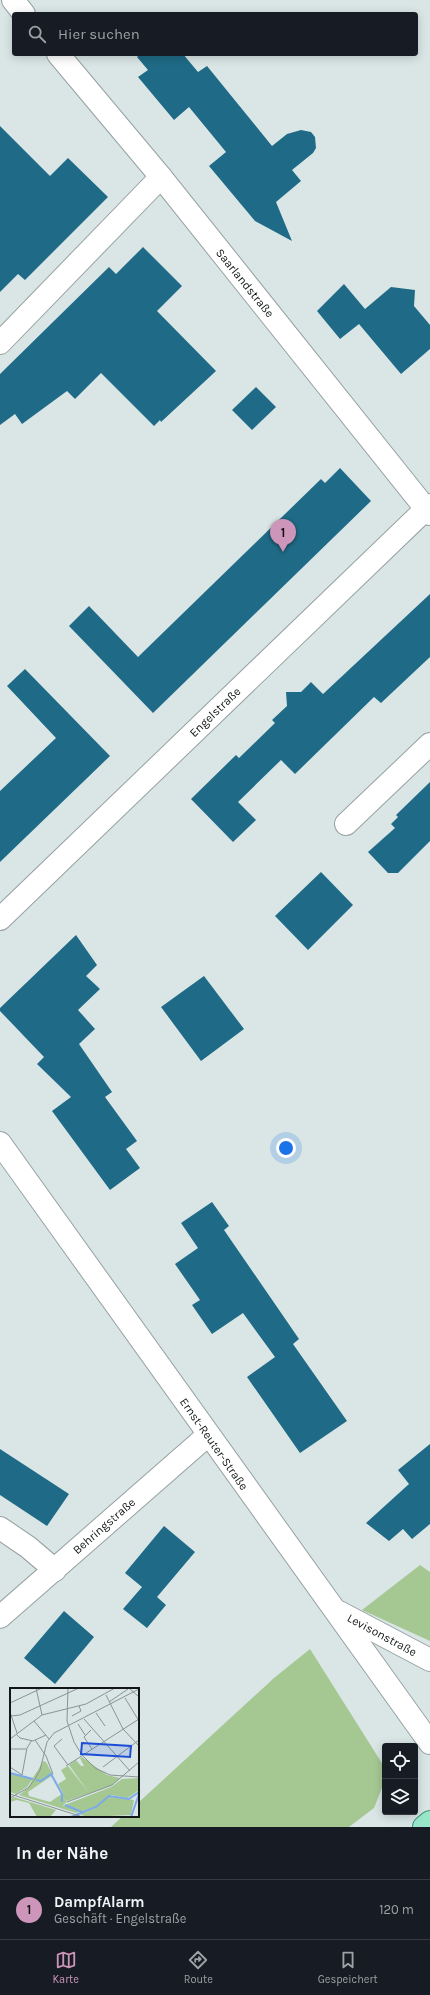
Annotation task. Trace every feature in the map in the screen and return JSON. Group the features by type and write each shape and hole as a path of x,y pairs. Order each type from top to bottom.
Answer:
{"main road":[{"path":"424,1827 430,1822"}],"street":[{"path":"13,0 22,12"},
{"name":"Saarlandstraße","path":"60,56 161,177 429,509"},
{"path":"0,343 161,177"},
{"name":"Engelstraße","path":"0,919 429,509"},
{"path":"346,824 430,744"},
{"name":"Ernst-Reuter-Straße","path":"0,1143 430,1743"},
{"name":"Behringstraße","path":"0,1618 208,1435"},
{"path":"0,1528 28,1547 55,1570"},
{"name":"Levisonstraße","path":"334,1610 430,1660"}],"green space":[{"path":"420,1565 430,1572 430,1641 362,1610"},
{"path":"310,1649 382,1763 382,1788 374,1808 349,1827 111,1827 122,1817 139,1817 139,1802 274,1678"}],"building":[{"path":"185,56 198,72 207,66 272,146 287,134 301,130 311,132 315,137 316,148 313,153 292,170 301,181 276,202 292,241 255,221 209,166 226,152 189,107 174,120 138,77 148,70 137,57"},
{"path":"0,126 50,176 68,158 108,197 25,280 18,274 0,292"},
{"path":"143,247 182,286 157,311 216,371 161,422 160,420 154,426 101,373 75,399 67,391 22,424 15,414 0,425 0,374 109,267 116,274"},
{"path":"344,284 365,309 391,287 415,290 414,306 430,325 430,349 401,374 359,324 340,339 317,311"},
{"path":"256,387 276,407 252,430 232,410"},
{"path":"340,468 371,501 153,713 69,626 89,606 138,657 321,479 325,483"},
{"path":"430,594 430,657 381,703 374,697 295,774 281,760 238,802 256,820 233,842 191,799 236,755 239,758 275,723 272,720 287,706 286,692 301,692 311,682 323,694"},
{"path":"25,669 110,756 0,862 0,791 56,738 7,686"},
{"path":"430,782 430,841 398,873 388,873 368,852 395,828 391,824 398,817 396,815"},
{"path":"321,872 353,905 308,950 275,916"},
{"path":"76,935 97,965 86,976 100,989 78,1010 95,1029 79,1044 112,1092 105,1097 137,1141 126,1149 140,1168 110,1190 52,1111 71,1097 37,1064 44,1057 0,1011 0,1008"},
{"path":"204,976 244,1029 201,1061 161,1007"},
{"path":"212,1202 229,1226 224,1230 299,1339 293,1344 347,1421 300,1453 247,1377 275,1357 243,1313 212,1334 192,1305 200,1300 175,1264 198,1248 181,1223"},
{"path":"430,1444 430,1524 412,1539 403,1529 389,1541 366,1523 409,1484 398,1470"},
{"path":"0,1449 69,1494 47,1526 0,1495"},
{"path":"164,1526 195,1552 157,1597 166,1605 147,1628 123,1609 142,1587 125,1573"},
{"path":"64,1611 94,1637 55,1684 24,1658"}],"place":[{"name":"DampfAlarm","path":"283,552"}]}
